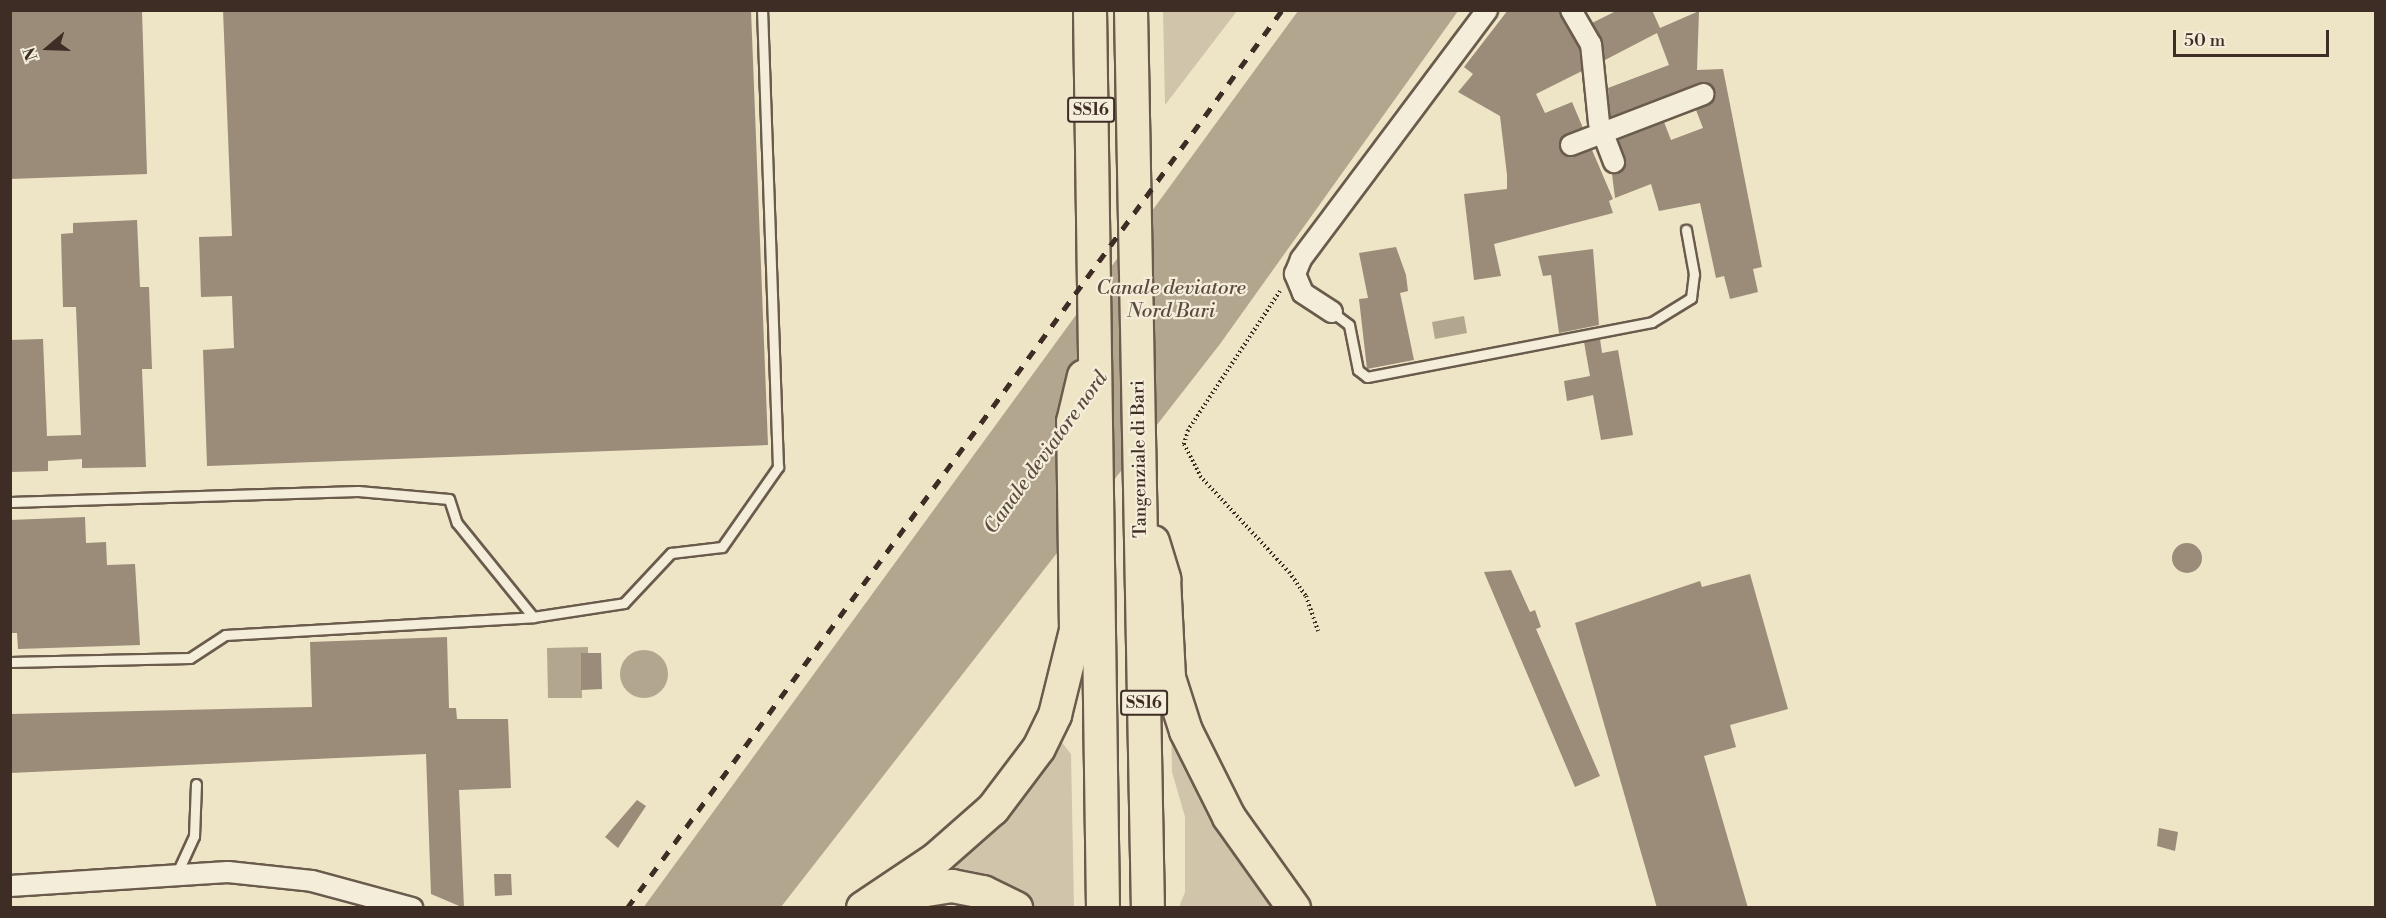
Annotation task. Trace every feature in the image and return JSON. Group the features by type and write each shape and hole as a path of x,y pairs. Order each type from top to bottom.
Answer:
{"highway":[{"name":"SS16","path":"1090,10 1094,338 1073,422 1087,537 1103,908"},
{"name":"Tangenziale di Bari","path":"1131,10 1148,908"},
{"path":"1141,499 1164,579 1168,678 1186,731 1229,817 1293,908"},
{"path":"872,902 965,837 1039,748 1067,680 1076,630 1087,537"},
{"path":"872,902 952,886 983,892 1016,908"}],"street":[{"path":"1332,312 1303,293 1295,274 1487,10"},
{"path":"1571,10 1591,44 1605,133 1614,162"},
{"path":"1571,145 1704,94"},
{"path":"10,886 177,873 312,880 412,908"}],"lane":[{"path":"10,663 190,658 225,635 533,616 624,603 670,553 722,547 778,467 762,10"},
{"path":"1332,312 1349,325 1358,370 1367,377 1652,322 1691,298 1694,274 1686,230"},
{"path":"10,502 358,492 449,499 457,523 533,616"},
{"path":"177,873 194,836 196,784"}],"path":[{"path":"1295,274 1252,332 1184,444 1207,486 1289,572 1306,596 1318,631"}],"shaded area":[{"path":"1163,11 1237,11 1165,105"},
{"path":"1171,726 1279,907 1179,907 1185,892 1185,817 1172,772"},
{"path":"1060,740 1071,754 1074,907 1035,907 951,872"}],"water":[{"name":"Canale deviatore Nord Bari","path":"1298,11 1458,11 1220,344 781,907 643,908"},
{"path":"1464,316 1467,333 1435,339 1432,322"},
{"path":"588,647 588,653 581,654 582,698 548,698 547,648"},
{"path":"639,650 649,650 664,660 668,674 667,683 658,694 649,698 639,698 624,688 620,679 620,669 630,654"}],"building":[{"path":"10,10 142,10 147,174 10,179"},
{"path":"223,10 751,10 768,445 207,466 203,350 234,348 232,296 201,297 199,237 232,236"},
{"path":"1508,10 1559,10 1579,48 1582,71 1536,94 1545,113 1572,102 1583,128 1562,137 1560,149 1570,157 1592,150 1613,199 1609,201 1613,213 1494,244 1501,276 1474,280 1464,194 1507,189 1507,175 1500,116 1458,92 1473,74 1464,67"},
{"path":"1618,10 1652,10 1660,28 1699,11 1697,70 1723,69 1762,267 1753,269 1758,292 1730,299 1724,276 1716,278 1700,203 1659,211 1651,184 1615,198 1612,174 1626,163 1618,140 1664,122 1671,140 1703,128 1696,110 1716,95 1712,85 1700,83 1610,117 1608,88 1669,65 1657,33 1605,60 1592,23"},
{"path":"137,220 140,287 149,287 152,369 142,369 146,467 82,468 82,459 48,461 48,471 10,472 10,340 43,339 47,436 81,435 76,307 63,307 61,234 73,233 73,223"},
{"path":"1396,247 1406,275 1408,291 1400,293 1414,360 1367,369 1359,299 1368,298 1359,253"},
{"path":"1593,249 1599,325 1559,333 1551,275 1543,276 1538,256"},
{"path":"1600,339 1602,353 1618,350 1633,435 1601,440 1593,395 1567,401 1564,381 1590,376 1584,342"},
{"path":"85,517 86,543 106,542 107,565 135,564 140,645 18,649 17,633 10,633 10,520"},
{"path":"2187,543 2198,547 2202,558 2198,569 2187,573 2176,569 2172,558 2176,547"},
{"path":"1511,570 1530,612 1535,610 1541,627 1536,629 1600,776 1575,787 1484,572"},
{"path":"1750,574 1788,709 1730,725 1736,747 1704,756 1748,908 1657,908 1575,623 1700,581 1702,587"},
{"path":"447,637 449,708 456,708 457,719 508,719 511,788 459,790 464,908 431,894 426,754 10,773 10,714 312,707 310,642"},
{"path":"581,653 601,653 602,689 581,690"},
{"path":"637,800 646,806 618,848 605,837"},
{"path":"2159,828 2178,832 2175,851 2157,846"},
{"path":"494,874 511,874 512,895 495,896"}],"railway":[{"path":"627,908 1282,10"}],"water label":[{"name":"Canale deviatore nord","path":"1046,453"}]}
